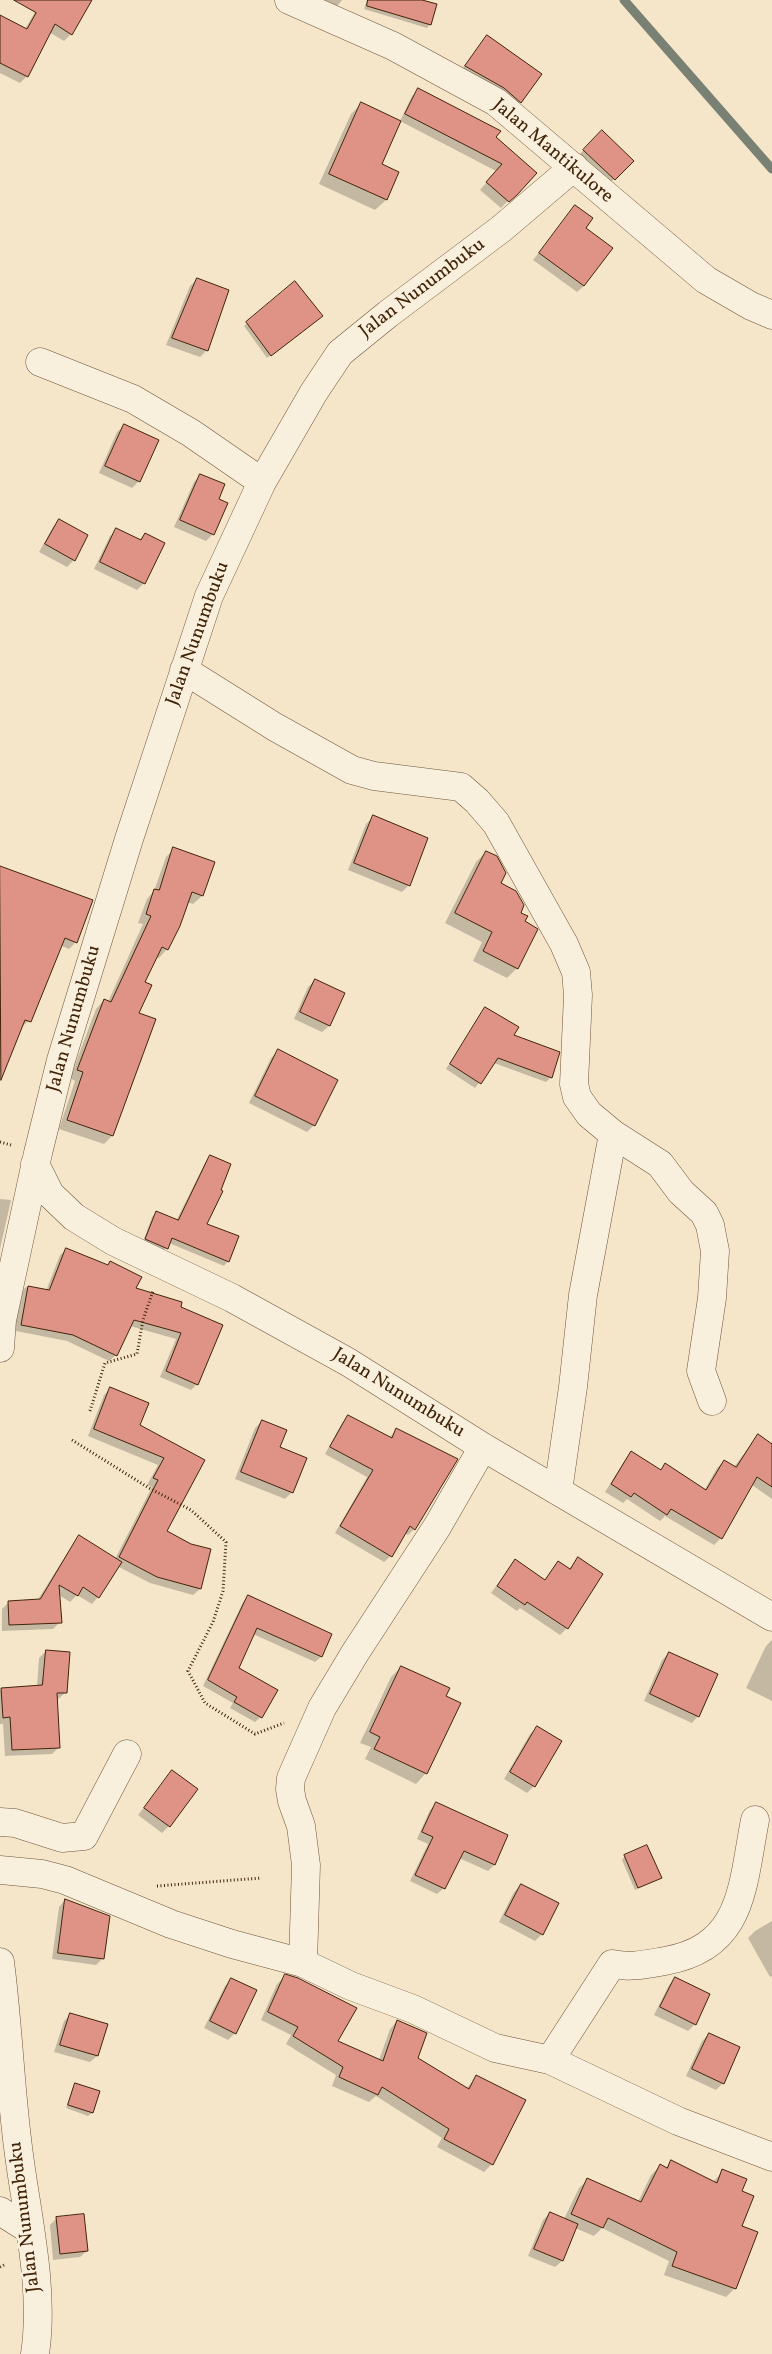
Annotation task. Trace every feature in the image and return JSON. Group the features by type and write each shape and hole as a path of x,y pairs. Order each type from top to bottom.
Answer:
{"street":[{"name":"Jalan Mantikulore","path":"289,0 393,46 496,102 574,166 638,225 706,280 750,306 772,316"},
{"name":"Jalan Nunumbuku","path":"0,1348 2,1320 35,1164 64,1050 129,839 209,596 262,482 314,392 340,353 388,314 501,230 574,166"},
{"path":"40,362 133,399 191,433 262,482"},
{"path":"184,670 275,726 352,770 374,776 461,787 477,800 496,823 564,944 576,972 578,995 574,1084 583,1107 613,1134 660,1164 682,1192 704,1213 710,1225 715,1252 712,1298 702,1371 712,1401"},
{"path":"558,1491 573,1387 583,1295 613,1134"},
{"name":"Jalan Nunumbuku","path":"35,1164 50,1194 74,1217 113,1241 232,1298 348,1362 483,1447 772,1616"},
{"path":"303,1963 306,1865 301,1826 292,1801 291,1778 322,1708 355,1653 438,1527 483,1447"},
{"path":"0,1822 15,1823 62,1838 84,1836 127,1754"},
{"path":"550,2060 612,1964 623,1967 642,1965 688,1955 715,1940 725,1929 730,1923 738,1903 755,1820"},
{"path":"0,1870 42,1874 65,1880 171,1924 232,1944 303,1963 351,1986 413,2009 495,2048 550,2060 678,2121 772,2157"},
{"name":"Jalan Nunumbuku","path":"0,1962 18,2147 30,2230 38,2311 35,2354"},
{"path":"0,2211 30,2230"}],"path":[{"path":"90,1411 105,1363 137,1354 143,1320 162,1264"},
{"path":"72,1440 148,1488 191,1510 226,1542 223,1591 213,1622 188,1670 205,1703 255,1734 322,1708"},
{"path":"155,1886 261,1878"}],"building":[{"path":"14,0 92,0 72,35 55,24 28,77 0,63 0,15 27,29 36,13"},
{"path":"368,0 422,0 437,4 431,25 367,6"},
{"path":"487,35 542,74 521,103 504,88 465,66"},
{"path":"418,88 501,131 496,137 537,173 509,202 486,182 502,164 405,114"},
{"path":"361,102 401,121 382,164 399,172 387,200 329,174"},
{"path":"602,130 634,161 615,180 583,150"},
{"path":"575,205 593,218 586,228 613,248 584,286 539,253"},
{"path":"197,278 229,290 208,351 172,338"},
{"path":"295,281 323,316 271,356 246,322"},
{"path":"124,424 159,440 140,482 105,466"},
{"path":"200,474 225,484 219,499 228,503 214,535 180,520"},
{"path":"59,519 88,535 75,561 45,544"},
{"path":"116,528 141,540 145,533 165,543 145,584 100,562"},
{"path":"373,815 428,838 410,886 354,863"},
{"path":"173,847 215,862 203,896 192,892 180,926 168,950 162,947 145,982 152,985 139,1013 156,1019 113,1136 67,1120 83,1072 77,1070 104,999 111,1002 151,916 146,914 154,889 159,890"},
{"path":"486,851 497,856 506,873 501,883 516,891 524,905 521,913 528,916 525,921 538,929 518,969 483,951 492,932 455,913"},
{"path":"0,866 93,900 77,943 65,938 31,1022 25,1020 1,1080"},
{"path":"315,979 345,993 330,1026 300,1012"},
{"path":"485,1007 519,1027 514,1035 560,1052 552,1078 498,1058 481,1084 450,1064"},
{"path":"278,1049 338,1080 315,1126 255,1096"},
{"path":"210,1155 231,1164 221,1190 223,1191 207,1224 239,1236 229,1262 172,1238 168,1249 145,1239 156,1211 178,1220"},
{"path":"66,1248 108,1265 110,1261 142,1277 136,1288 182,1302 181,1307 223,1325 198,1385 166,1371 181,1333 134,1320 117,1356 73,1335 21,1325 28,1286 49,1290"},
{"path":"110,1387 149,1403 140,1425 205,1460 167,1531 191,1544 211,1549 201,1589 157,1577 119,1557 158,1480 153,1478 164,1458 94,1429"},
{"path":"348,1415 392,1438 396,1428 458,1459 415,1530 410,1526 392,1557 340,1526 373,1470 330,1447"},
{"path":"262,1420 287,1430 280,1447 307,1458 293,1493 241,1472"},
{"path":"758,1434 772,1444 772,1487 757,1477 722,1539 671,1509 667,1515 634,1493 631,1497 611,1484 631,1451 661,1470 665,1463 706,1490 724,1460 736,1467"},
{"path":"79,1535 122,1562 99,1598 83,1587 78,1596 59,1585 62,1623 9,1625 8,1601 40,1599"},
{"path":"578,1557 603,1574 568,1629 527,1602 525,1605 497,1586 515,1559 545,1580 558,1561 570,1569"},
{"path":"248,1595 332,1634 322,1657 257,1628 239,1668 278,1690 262,1718 234,1702 237,1697 208,1680"},
{"path":"46,1650 70,1652 67,1693 57,1693 60,1748 12,1750 10,1717 3,1718 1,1688 42,1685"},
{"path":"669,1652 718,1674 699,1717 650,1694"},
{"path":"401,1666 450,1688 446,1696 461,1703 427,1774 374,1749 380,1737 370,1732"},
{"path":"537,1726 562,1741 535,1787 510,1772"},
{"path":"172,1770 198,1789 170,1827 144,1808"},
{"path":"436,1802 508,1835 495,1865 464,1851 445,1889 415,1875 433,1837 422,1832"},
{"path":"647,1845 662,1878 638,1888 624,1855"},
{"path":"521,1884 559,1903 543,1935 505,1915"},
{"path":"65,1899 110,1916 104,1959 58,1953"},
{"path":"285,1974 298,1978 357,2008 338,2041 383,2061 397,2020 427,2033 418,2058 469,2089 476,2075 526,2100 493,2165 444,2139 449,2129 382,2087 378,2095 339,2077 343,2067 293,2036 298,2027 268,2012"},
{"path":"675,1977 710,1994 696,2025 660,2007"},
{"path":"231,1978 257,1990 236,2034 210,2021"},
{"path":"70,2013 108,2024 98,2056 60,2045"},
{"path":"709,2033 740,2047 724,2084 692,2069"},
{"path":"75,2083 100,2091 93,2113 68,2105"},
{"path":"671,2160 717,2183 722,2169 747,2179 742,2191 754,2196 742,2226 758,2232 736,2289 672,2266 677,2252 608,2218 603,2228 571,2214 587,2178 641,2202 660,2164 667,2168"},
{"path":"550,2212 578,2224 563,2261 534,2249"},
{"path":"84,2214 88,2251 60,2254 56,2217"}],"waterway":[{"path":"624,0 772,169"}]}
